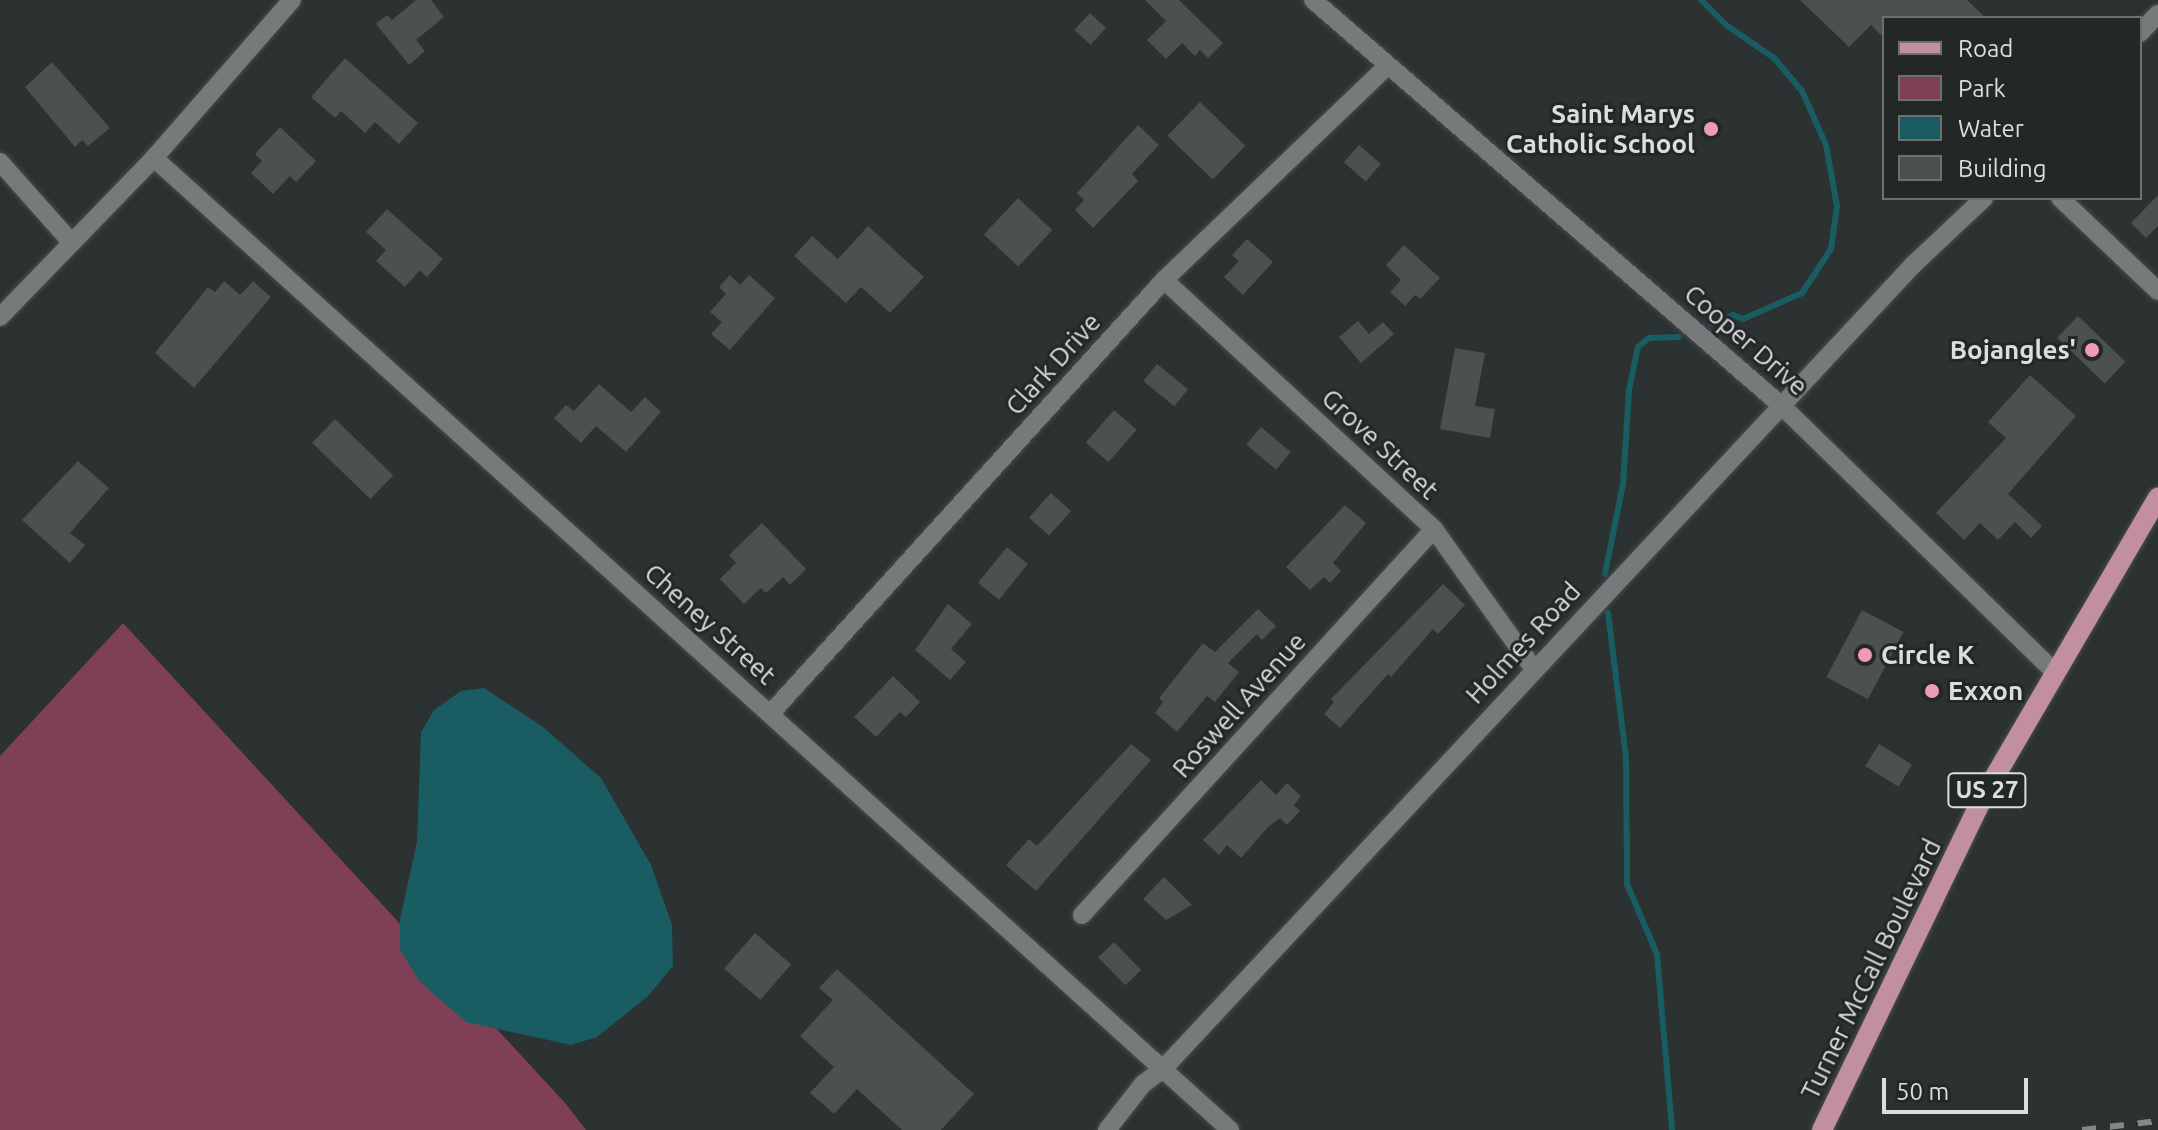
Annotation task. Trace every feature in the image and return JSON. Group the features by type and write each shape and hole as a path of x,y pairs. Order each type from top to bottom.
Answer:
{"main road":[{"name":"Turner McCall Boulevard","path":"1822,1130 1983,797 2158,497"}],"street":[{"path":"0,317 154,158 292,0"},
{"name":"Cooper Drive","path":"1313,0 1783,407 2054,671"},
{"path":"2142,31 2158,14"},
{"name":"Clark Drive","path":"771,713 1164,280 1388,65"},
{"name":"Cheney Street","path":"154,158 1230,1130"},
{"path":"0,162 72,243"},
{"name":"Holmes Road","path":"1107,1130 1143,1084 1163,1069 1913,265 1982,200"},
{"path":"2062,200 2158,291"},
{"name":"Grove Street","path":"1164,280 1434,529 1534,669"},
{"name":"Roswell Avenue","path":"1082,915 1434,529"}],"green space":[{"path":"123,623 566,1104 586,1130 0,1130 0,756"}],"water":[{"path":"484,688 543,727 601,778 651,865 672,925 673,966 648,996 597,1037 571,1045 466,1022 420,982 400,950 400,919 417,842 421,732 434,710 461,691"}],"building":[{"path":"416,0 431,0 444,17 416,40 425,51 409,65 376,24 387,15 392,20"},
{"path":"1145,0 1179,0 1223,43 1208,58 1200,50 1195,56 1182,43 1166,59 1147,40 1166,21"},
{"path":"1800,0 1967,0 1984,16 1882,16 1882,36 1871,25 1849,47"},
{"path":"1090,13 1106,28 1090,45 1074,30"},
{"path":"345,58 418,123 399,144 375,122 365,133 341,111 335,118 311,97"},
{"path":"52,62 110,128 88,146 82,140 75,147 25,87"},
{"path":"1200,102 1245,146 1213,180 1167,136"},
{"path":"1138,125 1159,145 1132,174 1138,181 1093,228 1075,210 1084,200 1077,193"},
{"path":"280,127 316,161 296,182 290,176 273,194 251,173 262,161 255,154"},
{"path":"1359,145 1381,164 1366,181 1344,162"},
{"path":"2158,195 2158,226 2146,238 2131,223"},
{"path":"1018,198 1052,230 1018,267 984,235"},
{"path":"387,209 443,259 427,277 420,270 405,287 376,261 386,250 366,232"},
{"path":"868,226 924,277 890,313 861,287 846,303 794,256 812,236 838,259"},
{"path":"1247,239 1273,262 1243,295 1224,277 1239,261 1232,255"},
{"path":"1404,245 1440,278 1420,299 1415,295 1405,306 1390,292 1401,280 1386,265"},
{"path":"730,275 740,285 749,275 775,298 730,350 711,334 722,322 710,312 726,294 719,287"},
{"path":"224,281 240,295 253,281 271,297 194,388 155,353 208,287 215,292"},
{"name":"Bojangles'","path":"2078,316 2125,362 2105,383 2057,338"},
{"path":"1358,321 1369,334 1383,322 1394,334 1361,363 1339,337"},
{"path":"1455,348 1485,353 1475,406 1495,409 1490,438 1440,429"},
{"path":"1157,364 1188,389 1174,406 1143,381"},
{"path":"2030,375 2076,416 2008,494 2042,526 2031,538 2015,522 1998,540 1980,523 1964,540 1936,513 2006,438 1988,422"},
{"path":"599,384 631,412 645,397 661,412 626,452 596,426 581,443 554,418 566,405 574,411"},
{"path":"1114,410 1137,430 1108,462 1086,442"},
{"path":"335,419 393,475 370,499 312,443"},
{"path":"1261,427 1291,452 1276,470 1246,445"},
{"path":"78,461 109,488 70,533 85,545 70,563 22,520"},
{"path":"1051,493 1071,511 1049,536 1029,518"},
{"path":"1345,505 1366,523 1333,563 1341,571 1330,583 1324,577 1310,590 1286,567"},
{"path":"762,523 806,569 790,585 783,577 766,593 761,588 744,604 720,579 736,563 729,555"},
{"path":"1007,547 1028,564 999,600 978,583"},
{"path":"1443,584 1465,605 1438,634 1433,629 1340,728 1324,714 1334,702 1331,699"},
{"path":"948,604 972,624 951,649 966,662 950,680 915,650"},
{"path":"1258,609 1276,626 1262,640 1257,634 1228,663 1239,672 1215,702 1207,696 1177,732 1155,713 1163,702 1159,698 1203,643 1215,652"},
{"name":"Circle K","path":"1862,610 1903,632 1868,699 1826,677"},
{"path":"893,676 920,702 906,717 900,712 876,737 854,717"},
{"path":"1131,744 1151,760 1036,891 1006,865 1029,839 1037,846"},
{"path":"1879,744 1912,765 1898,787 1865,766"},
{"path":"1261,780 1276,795 1287,783 1301,796 1294,805 1300,811 1287,825 1280,818 1268,827 1241,858 1227,845 1219,855 1203,840"},
{"path":"1164,877 1192,905 1166,920 1143,899"},
{"path":"755,933 791,964 760,1000 724,968"},
{"path":"1114,942 1141,970 1125,985 1098,957"},
{"path":"837,969 974,1094 941,1130 902,1130 857,1089 834,1114 810,1093 834,1067 800,1036 833,1000 819,988"}],"waterway":[{"path":"1701,0 1726,25 1774,58 1802,91 1826,145 1837,206 1831,249 1802,293 1743,319 1733,315 1712,324"},
{"path":"1605,574 1623,484 1629,390 1638,347 1649,338 1679,337"},
{"path":"1608,613 1626,758 1627,884 1657,954 1672,1130"}],"railway":[{"path":"2082,1130 2158,1121"}],"place":[{"name":"Saint Marys Catholic School","path":"1711,129"},
{"name":"Bojangles'","path":"2092,350"},
{"name":"Circle K","path":"1865,655"},
{"name":"Exxon","path":"1932,691"}]}
